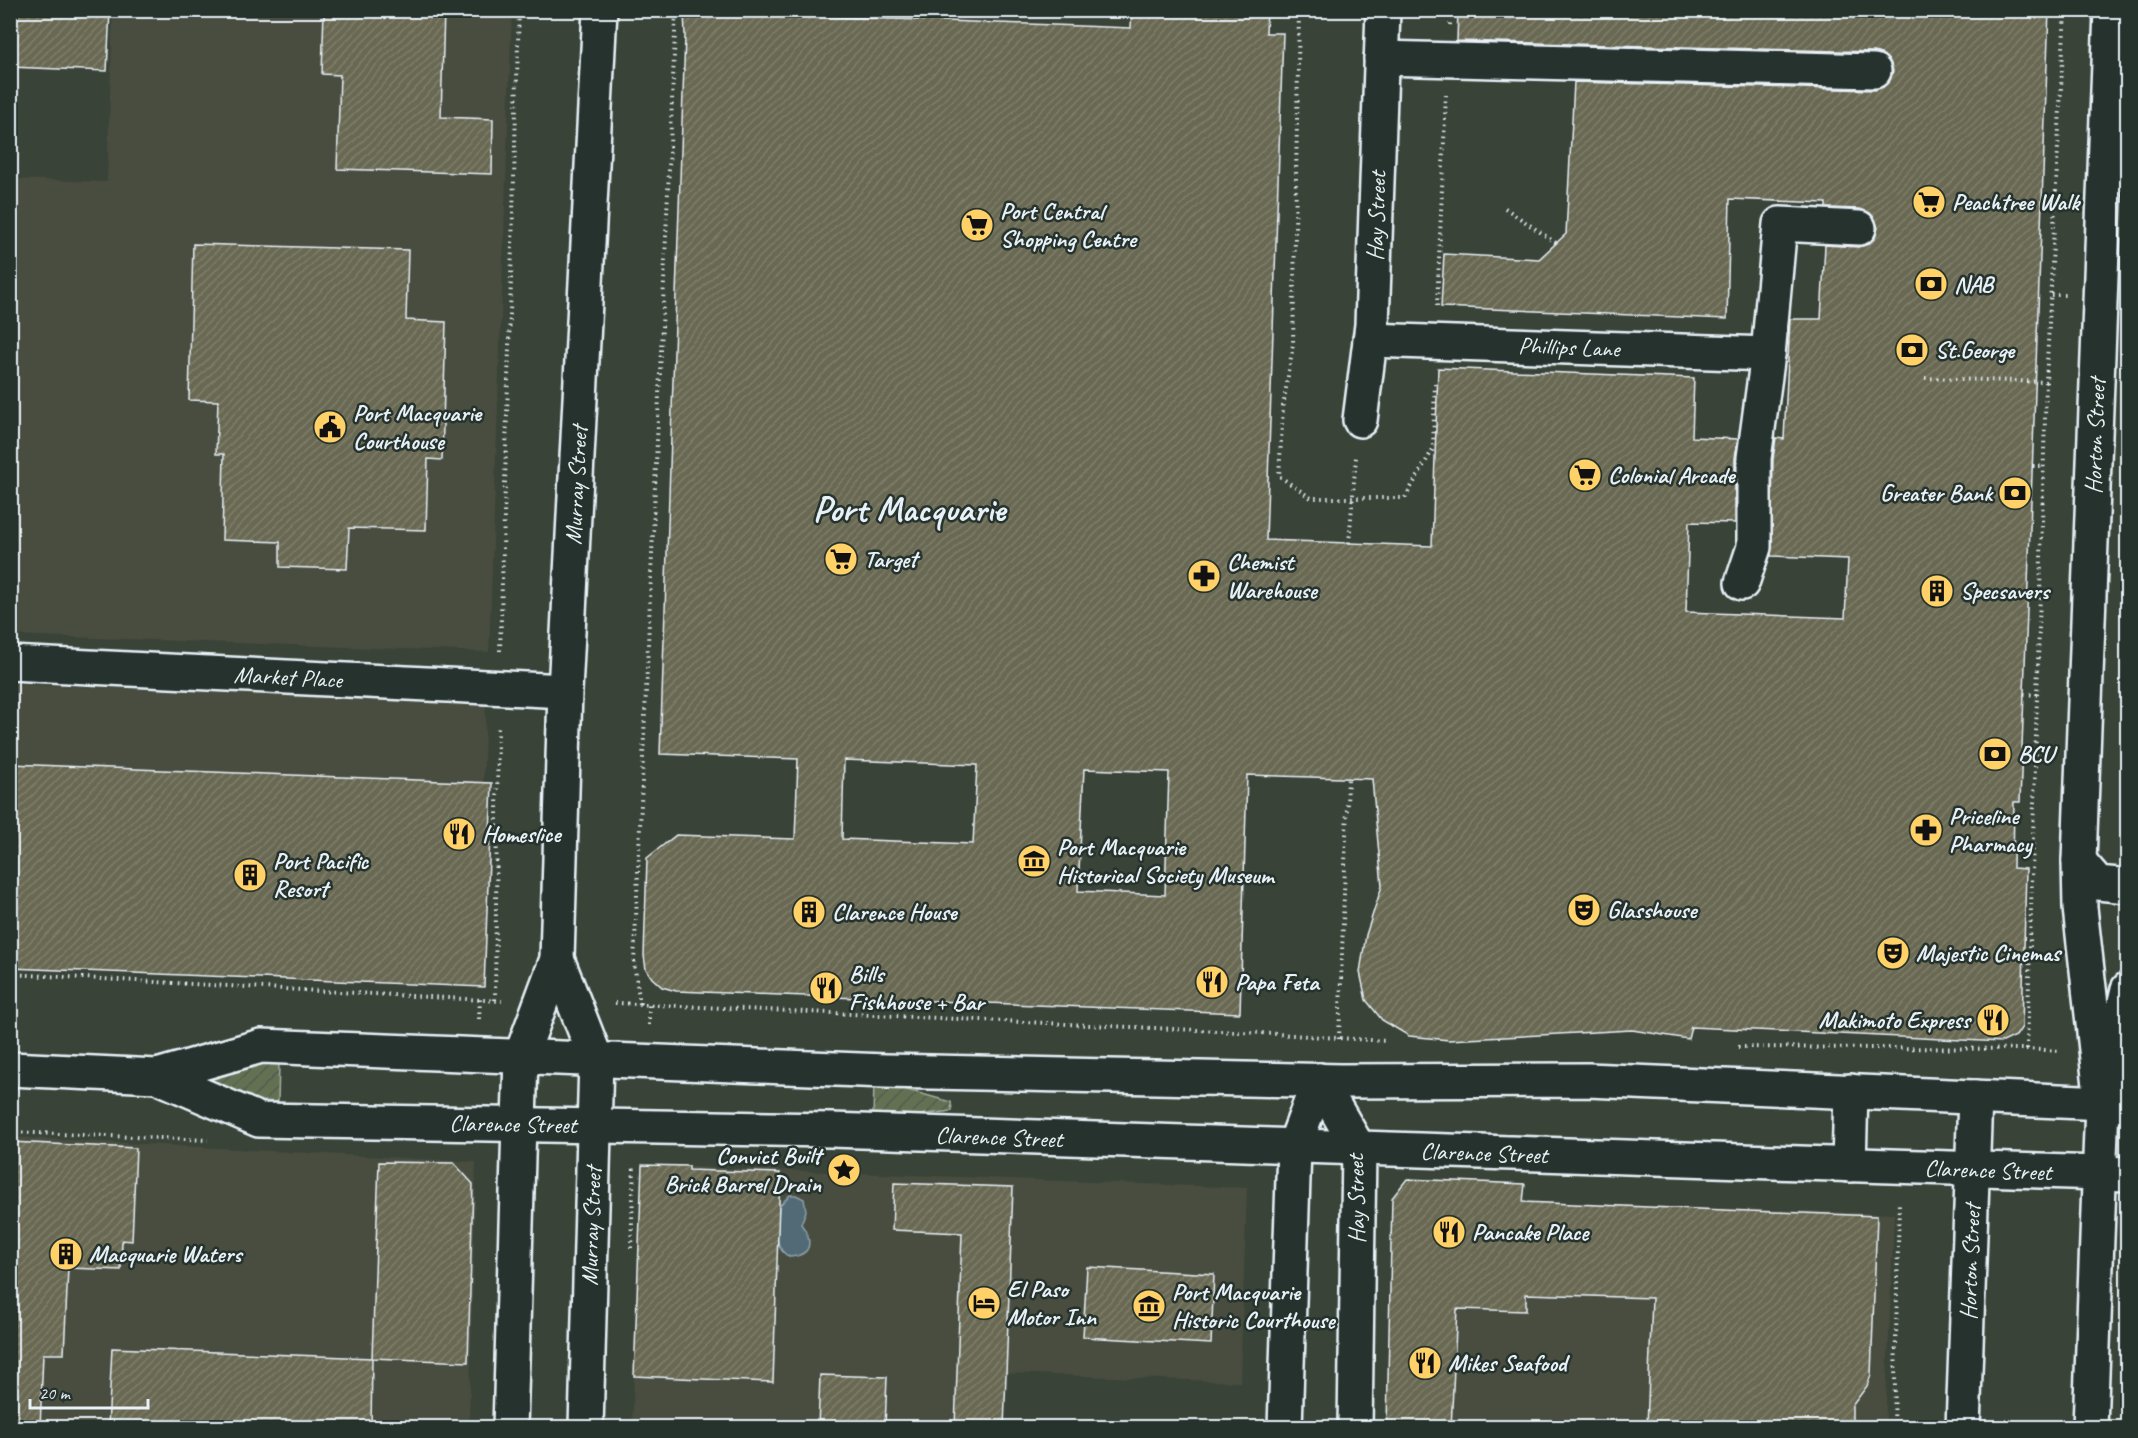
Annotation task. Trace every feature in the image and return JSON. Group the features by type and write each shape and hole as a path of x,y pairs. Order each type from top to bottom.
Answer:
{"street":[{"name":"Murray Street","path":"510,1428 521,1056 557,959 565,691 600,10"},
{"name":"Hay Street","path":"1360,420 1372,325 1383,10"},
{"name":"Horton Street","path":"2111,10 2079,861 2080,908 2115,1103"},
{"path":"1381,58 1874,71"},
{"path":"1742,583 1754,547 1754,458 1768,354 1780,224 1859,228"},
{"name":"Phillips Lane","path":"1370,340 1768,354"},
{"name":"Market Place","path":"10,663 565,691"},
{"path":"2079,861 2098,883 2127,886"},
{"name":"Murray Street","path":"557,959 596,1059 585,1428"},
{"name":"Horton Street","path":"2090,1428 2114,1174 2115,1103 2127,989"},
{"name":"Clarence Street","path":"10,1069 157,1076 261,1046 885,1071 1319,1080 1588,1080 2115,1103"},
{"name":"Clarence Street","path":"157,1076 259,1120 831,1130 2114,1174"},
{"name":"Hay Street","path":"1319,1080 1359,1149 1355,1428"},
{"path":"1285,1428 1294,1147 1319,1080"},
{"path":"1849,1165 1851,1091"},
{"name":"Horton Street","path":"1964,1428 1975,1097"}],"path":[{"path":"499,661 519,10"},
{"path":"640,1004 634,963 676,10"},
{"path":"2027,1049 2046,382 2065,10"},
{"path":"1505,208 1556,243"},
{"path":"2051,295 2061,295"},
{"path":"1925,378 2046,382"},
{"path":"2032,466 2044,466"},
{"path":"1349,543 1352,488"},
{"path":"2024,694 2037,695"},
{"path":"495,1000 498,722"},
{"path":"1339,1039 1348,778"},
{"path":"10,974 505,1001"},
{"path":"634,1004 1388,1041"},
{"path":"649,1004 649,1014"},
{"path":"1729,1047 2070,1051"},
{"path":"1894,1428 1900,1196"}],"shaded area":[{"path":"113,11 512,11 489,652 11,635 10,179 107,182"},
{"name":"Port Pacific Resort","path":"11,684 486,703 476,986 11,965"},
{"path":"10,1137 476,1162 469,1427 11,1427"},
{"path":"642,1165 1247,1188 1240,1382 1006,1373 1004,1427 632,1428"},
{"path":"1421,1199 1894,1214 1885,1427 1412,1428"}],"green space":[{"path":"279,1063 278,1102 261,1101 201,1086 201,1072"},
{"path":"874,1083 886,1084 951,1102 952,1111 885,1119 873,1118"}],"water":[{"path":"790,1195 804,1199 806,1211 801,1224 808,1236 809,1246 798,1256 790,1257 780,1248 777,1228 779,1206"}],"building":[{"path":"10,10 110,10 107,71 10,67"},
{"path":"324,10 444,10 441,117 493,119 492,174 337,169 340,75 322,74"},
{"path":"1132,10 1267,10 1266,33 1283,33 1266,540 1432,546 1438,368 1694,378 1692,437 1738,439 1735,458 1735,523 1689,522 1686,612 1845,618 1848,559 1771,556 1773,459 1776,438 1784,439 1790,319 1821,319 1825,245 1858,247 1868,244 1875,238 1878,228 1870,213 1860,209 1826,208 1826,203 1730,199 1727,319 1441,307 1444,254 1539,259 1566,234 1574,82 1874,90 1883,87 1890,80 1893,71 1890,62 1883,55 1874,52 1457,41 1458,10 2049,10 2020,802 2014,802 2013,868 2026,869 2022,1027 2016,1036 2003,1042 1691,1027 1688,1039 1632,1030 1449,1040 1409,1036 1382,1020 1366,1000 1360,972 1366,935 1382,886 1372,779 1247,775 1240,1013 676,991 662,987 652,978 646,969 644,956 647,858 676,835 795,839 798,759 660,754 685,36 684,11 1131,28","holes":["844,760 977,765 973,844 842,839","1084,769 1169,772 1165,895 1078,891"]},
{"name":"Port Macquarie Courthouse","path":"193,244 408,250 406,320 446,322 442,460 428,459 426,530 349,528 347,569 280,567 280,542 222,540 224,454 216,454 218,401 189,400"},
{"name":"Port Pacific Resort","path":"10,764 492,783 484,987 10,968"},
{"name":"Macquarie Waters","path":"10,1142 136,1148 132,1241 122,1240 121,1270 68,1268 64,1354 43,1354 40,1428 10,1428"},
{"path":"379,1162 454,1163 473,1184 468,1362 372,1358"},
{"path":"642,1165 689,1166 689,1170 780,1173 773,1382 634,1376"},
{"path":"1407,1179 1525,1184 1523,1202 1877,1216 1871,1375 1867,1386 1852,1406 1852,1428 1647,1428 1652,1298 1526,1294 1526,1311 1457,1309 1451,1428 1416,1428 1387,1424 1392,1198"},
{"name":"El Paso Motor Inn","path":"894,1183 1013,1187 1004,1428 955,1428 962,1233 892,1230"},
{"name":"Port Macquarie Historic Courthouse","path":"1087,1267 1214,1274 1211,1344 1083,1337"},
{"path":"112,1348 372,1358 371,1428 108,1428"},
{"path":"820,1375 887,1377 885,1428 818,1428"}],"place":[{"name":"Peachtree Walk","path":"1929,202"},
{"name":"Port Central Shopping Centre","path":"977,225"},
{"name":"NAB","path":"1931,284"},
{"name":"St.George","path":"1912,350"},
{"name":"Port Macquarie Courthouse","path":"330,427"},
{"name":"Colonial Arcade","path":"1585,475"},
{"name":"Greater Bank","path":"2015,493"},
{"name":"Target","path":"841,559"},
{"name":"Chemist Warehouse","path":"1204,576"},
{"name":"Specsavers","path":"1937,591"},
{"name":"BCU","path":"1995,754"},
{"name":"Priceline Pharmacy","path":"1926,830"},
{"name":"Homeslice","path":"459,834"},
{"name":"Port Macquarie Historical Society Museum","path":"1034,861"},
{"name":"Port Pacific Resort","path":"250,875"},
{"name":"Glasshouse","path":"1584,910"},
{"name":"Clarence House","path":"809,912"},
{"name":"Majestic Cinemas","path":"1893,953"},
{"name":"Papa Feta","path":"1212,982"},
{"name":"Bills Fishhouse + Bar","path":"826,988"},
{"name":"Makimoto Express","path":"1993,1020"},
{"name":"Convict Built Brick Barrel Drain","path":"844,1170"},
{"name":"Pancake Place","path":"1449,1232"},
{"name":"Macquarie Waters","path":"66,1254"},
{"name":"El Paso Motor Inn","path":"984,1303"},
{"name":"Port Macquarie Historic Courthouse","path":"1149,1306"},
{"name":"Mikes Seafood","path":"1425,1363"}],"district":[{"name":"Port Macquarie","path":"909,509"}]}
